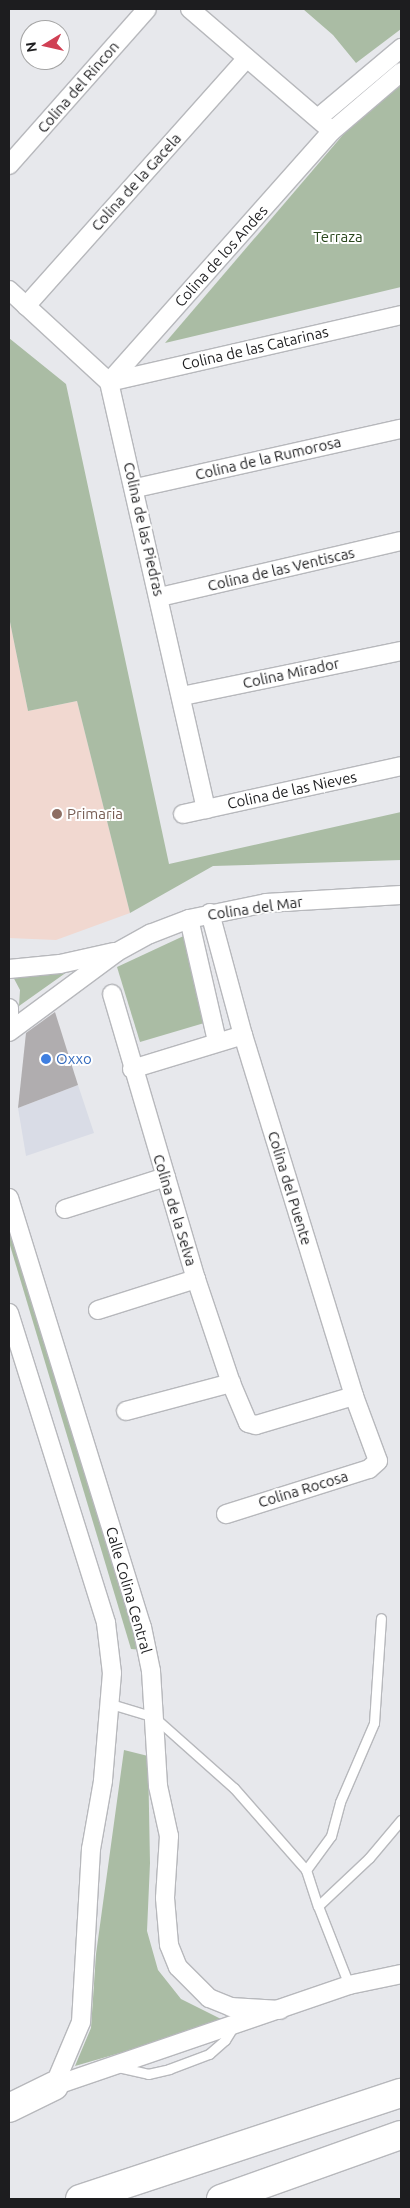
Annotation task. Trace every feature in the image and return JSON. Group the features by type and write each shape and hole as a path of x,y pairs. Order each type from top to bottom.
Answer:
{"highway":[{"path":"9,2108 54,2086"},
{"path":"80,2199 401,2092"},
{"path":"221,2199 401,2135"}],"street":[{"name":"Colina del Rincon","path":"9,166 146,9"},
{"path":"190,9 332,131"},
{"path":"318,118 401,48"},
{"name":"Colina de la Gacela","path":"26,306 247,58"},
{"name":"Colina de los Andes","path":"109,382 332,131 401,72"},
{"path":"9,290 109,382"},
{"name":"Colina de las Catarinas","path":"109,382 401,315"},
{"name":"Colina de las Piedras","path":"109,382 136,488 206,809"},
{"name":"Colina de la Rumorosa","path":"136,488 401,428"},
{"name":"Colina de las Ventiscas","path":"160,597 401,541"},
{"name":"Colina Mirador","path":"182,696 401,650"},
{"name":"Colina de las Nieves","path":"183,814 401,766"},
{"name":"Colina del Mar","path":"9,1032 117,952 150,934 189,919 210,913 266,904 401,895"},
{"name":"Colina del Puente","path":"210,913 243,1035 354,1396 378,1461"},
{"path":"189,919 217,1041"},
{"name":"Colina del Mar","path":"9,969 60,964 117,952"},
{"name":"Colina de la Selva","path":"112,994 132,1069 196,1279 230,1384 248,1423 256,1425 354,1396"},
{"path":"9,1008 9,1014"},
{"path":"132,1069 217,1041 243,1035"},
{"path":"65,1209 166,1178"},
{"name":"Calle Colina Central","path":"9,1198 142,1627 151,1671 158,1786 170,1856 166,1926 169,1945 178,1967 209,1998 231,2007 280,2010"},
{"path":"98,1310 196,1279"},
{"name":"Calle Colina Central","path":"9,1313 106,1623 112,1673 111,1704 91,1848 81,2022 54,2086"},
{"path":"126,1411 230,1384"},
{"name":"Colina Rocosa","path":"226,1514 369,1469 378,1461"},
{"path":"54,2086 111,2065 233,2027 349,1985 401,1974"}],"lane":[{"path":"306,1870 331,1836 340,1802 374,1723 380,1618"},
{"path":"111,1704 154,1717 234,1788 306,1870 349,1985"},
{"path":"318,1906 369,1858 401,1820"}],"shaded area":[{"name":"Primaria","path":"9,617 28,711 77,701 130,913 56,940 9,938"},
{"path":"78,1085 94,1133 26,1156 18,1108"}],"green space":[{"path":"303,9 401,9 401,29 356,63 333,35"},
{"name":"Terraza","path":"401,80 401,287 165,343 371,102"},
{"path":"9,338 66,384 169,864 401,812 401,860 213,866 130,913 77,701 28,711 9,617"},
{"path":"190,933 211,1021 140,1042 117,967"},
{"path":"74,967 19,1006 20,990 10,971"},
{"path":"9,1212 142,1650 131,1649 9,1242"},
{"path":"124,1750 148,1756 150,1863 147,1931 158,1970 181,1999 227,2022 75,2066 91,2028 96,1954"}],"building":[{"name":"Oxxo","path":"55,1012 78,1085 18,1108 26,1033"}],"place":[{"name":"Primaria","path":"57,814"},
{"name":"Oxxo","path":"46,1059"}]}
